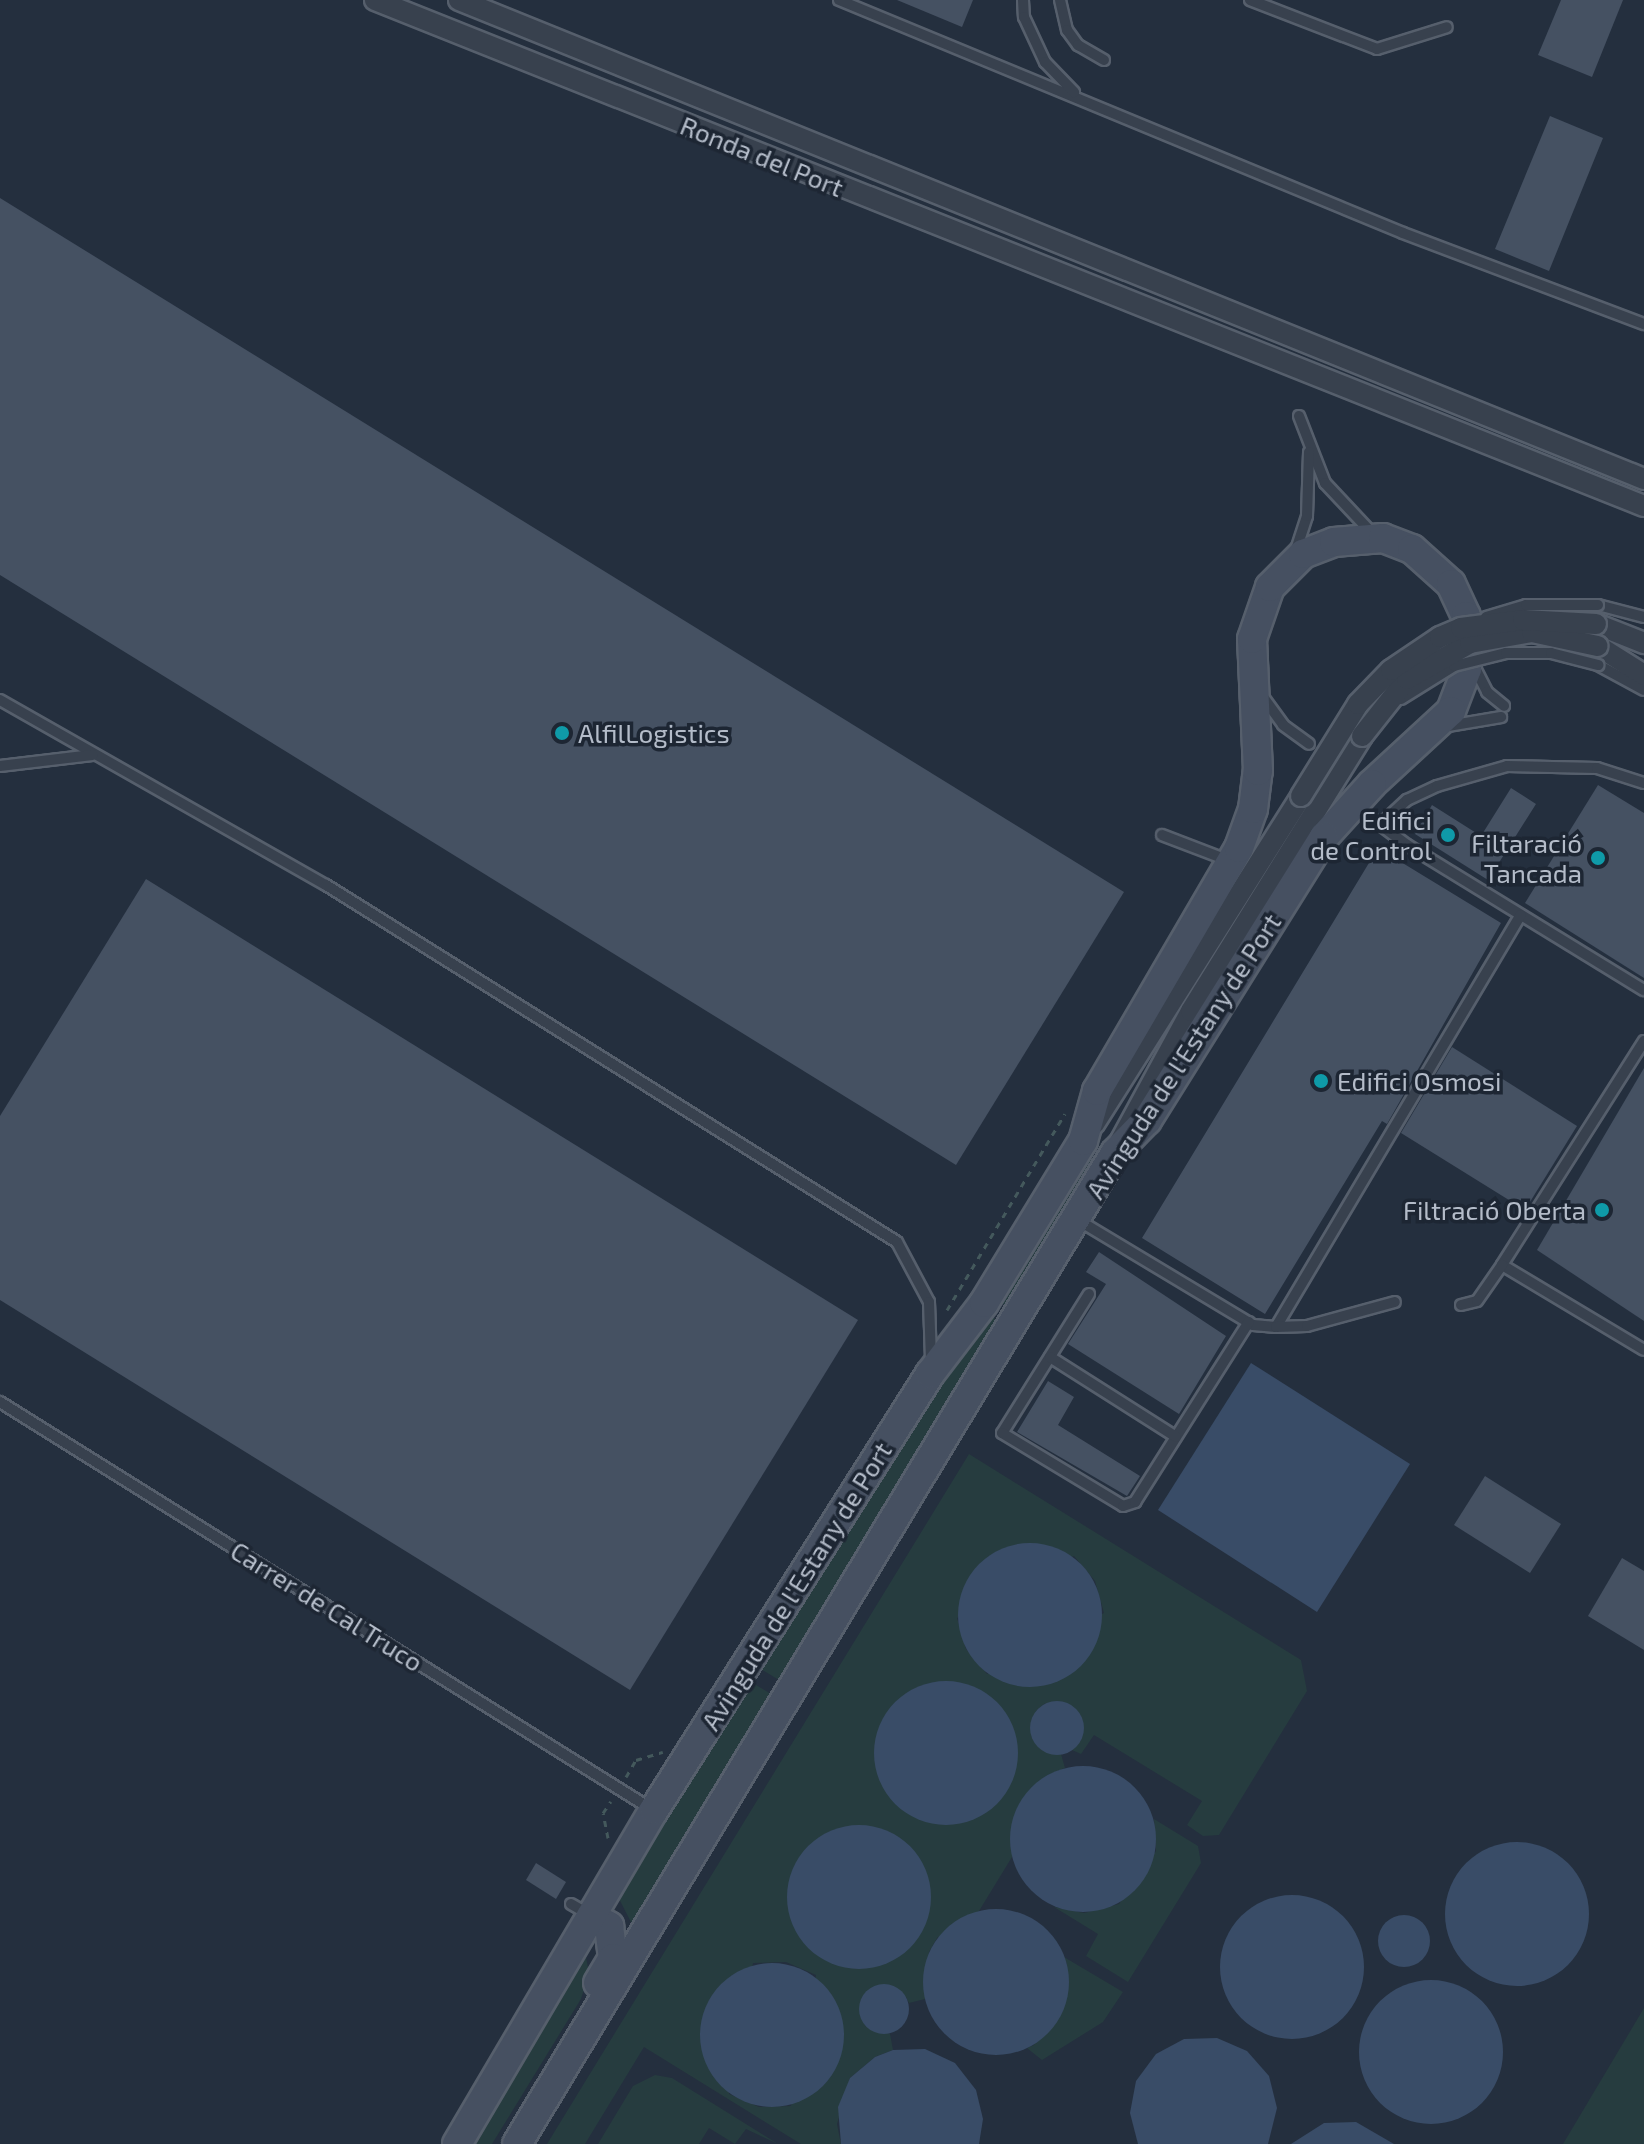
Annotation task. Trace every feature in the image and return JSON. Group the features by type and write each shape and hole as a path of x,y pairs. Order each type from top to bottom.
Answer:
{"street":[{"name":"Ronda del Port","path":"375,0 1150,313 1644,506"},
{"path":"459,0 1644,479"},
{"name":"Avinguda de l'Estany de Port","path":"457,2144 581,1910 654,1810 930,1374 984,1303 1083,1141 1097,1091 1232,861 1248,827 1257,781 1251,665 1261,602 1290,564 1334,542 1383,538 1426,558 1451,584 1466,616 1458,697 1428,736 1352,803 1324,837 1147,1120 1115,1153 517,2144"},
{"path":"1115,1153 1373,687 1405,659 1544,619 1597,615 1644,643"},
{"path":"1083,1141 1310,800 1407,679 1470,643 1532,632 1644,675"},
{"path":"499,2144 613,1958 609,1926 581,1910"}],"lane":[{"path":"839,0 1078,96 1403,233 1644,324"},
{"path":"1023,0 1045,62 1078,96"},
{"path":"1060,0 1067,30 1078,45 1104,60"},
{"path":"1250,0 1377,49 1447,27"},
{"path":"1299,416 1309,450 1336,500 1383,538"},
{"path":"1290,564 1307,516 1309,450"},
{"path":"1597,615 1644,617"},
{"path":"1428,736 1454,723 1503,712 1480,684 1465,640"},
{"path":"1598,656 1644,690"},
{"path":"1251,665 1272,712 1309,744"},
{"path":"0,700 92,755 326,885 897,1242 929,1302 930,1374"},
{"path":"0,766 92,755"},
{"path":"1380,825 1407,800 1437,786 1507,766 1597,768 1644,783"},
{"path":"1352,803 1380,825 1644,990"},
{"path":"1162,835 1232,861"},
{"path":"1276,1327 1521,915"},
{"path":"1461,1305 1477,1301 1502,1265 1644,1041"},
{"path":"1076,1219 1249,1322 1276,1327 1307,1326 1395,1302"},
{"path":"1502,1265 1644,1350"},
{"path":"1089,1294 1002,1433 1123,1506 1135,1502 1249,1322"},
{"path":"1050,1357 1176,1437"},
{"name":"Carrer de Cal Truco","path":"0,1402 654,1810"}],"green space":[{"path":"1097,1144 1087,1171 1006,1306 996,1300"},
{"path":"987,1314 997,1320 779,1680 759,1668"},
{"path":"969,1454 1301,1660 1307,1691 1219,1835 1203,1836 1187,1825 1202,1801 1094,1735 1081,1754 1072,1750 1078,1744 1062,1702 1044,1704 1036,1711 1031,1735 1041,1749 1061,1754 1065,1768 1048,1775 1016,1810 1012,1857 979,1911 937,1938 929,1952 925,1999 909,2003 906,1997 865,2026 890,2034 893,2050 875,2057 850,2078 837,2124 841,2144 801,2144 644,2047 585,2144 547,2144","holes":["1074,1556 1095,1581 1104,1613 987,1674 966,1649 957,1618","786,1962 816,1975 791,2106 759,2107 729,2094 753,1963"]},
{"path":"751,1682 771,1694 703,1818 633,1926 617,1895"},
{"path":"1154,1819 1198,1846 1201,1863 1128,1982 1086,1956 1098,1934 1054,1907 1084,1913 1119,1904 1156,1851"},
{"path":"585,1952 589,1973 581,1999 492,2144 465,2144"},
{"path":"1064,1957 1123,1992 1103,2022 1042,2060 1027,2048 1034,2045 1067,1964"},
{"path":"1644,2008 1644,2144 1563,2144"},
{"path":"655,2075 672,2078 778,2144 746,2129 735,2144 709,2128 699,2144 598,2144 633,2086"}],"water":[{"path":"1251,1363 1410,1464 1317,1612 1158,1510"},
{"path":"1030,1543 1058,1548 1081,1564 1097,1587 1102,1615 1097,1643 1081,1666 1058,1682 1030,1687 1002,1682 979,1666 963,1643 958,1615 963,1587 979,1564 1002,1548"},
{"path":"946,1681 974,1686 997,1702 1013,1725 1018,1753 1013,1781 997,1804 974,1820 946,1825 918,1820 895,1804 879,1781 874,1753 879,1725 895,1702 918,1686"},
{"path":"1057,1701 1076,1709 1084,1728 1076,1747 1057,1755 1038,1747 1030,1728 1038,1709"},
{"path":"1083,1766 1111,1771 1135,1787 1151,1811 1156,1839 1151,1867 1135,1891 1111,1907 1083,1912 1055,1907 1031,1891 1015,1867 1010,1839 1015,1811 1031,1787 1055,1771"},
{"path":"859,1825 887,1830 910,1846 926,1869 931,1897 926,1925 910,1948 887,1964 859,1969 831,1964 808,1948 792,1925 787,1897 792,1869 808,1846 831,1830"},
{"path":"1517,1842 1545,1847 1568,1863 1584,1886 1589,1914 1584,1942 1568,1965 1545,1981 1517,1986 1489,1981 1466,1965 1450,1942 1445,1914 1450,1886 1466,1863 1489,1847"},
{"path":"1292,1895 1320,1900 1343,1916 1359,1939 1364,1967 1359,1995 1343,2018 1320,2034 1292,2039 1264,2034 1241,2018 1225,1995 1220,1967 1225,1939 1241,1916 1264,1900"},
{"path":"996,1909 1024,1914 1048,1930 1064,1954 1069,1982 1064,2010 1048,2034 1024,2050 996,2055 968,2050 944,2034 928,2010 923,1982 928,1954 944,1930 968,1914"},
{"path":"1404,1915 1422,1923 1430,1941 1422,1959 1404,1967 1386,1959 1378,1941 1386,1923"},
{"path":"772,1963 800,1968 823,1984 839,2007 844,2035 839,2063 823,2086 800,2102 772,2107 744,2102 721,2086 705,2063 700,2035 705,2007 721,1984 744,1968"},
{"path":"1431,1980 1459,1985 1482,2001 1498,2024 1503,2052 1498,2080 1482,2103 1459,2119 1431,2124 1403,2119 1380,2103 1364,2080 1359,2052 1364,2024 1380,2001 1403,1985"},
{"path":"874,1985 894,1985 908,1999 908,2019 894,2033 874,2033 860,2019 860,1999"},
{"path":"1217,2038 1247,2051 1269,2076 1277,2108 1268,2144 1138,2144 1130,2113 1136,2081 1156,2054 1184,2039"},
{"path":"925,2049 955,2063 976,2090 983,2119 979,2144 841,2144 838,2107 850,2078 875,2057 893,2050"},
{"path":"1356,2122 1394,2144 1291,2144 1324,2123"}],"building":[{"path":"897,0 973,0 962,27"},
{"path":"1561,0 1623,0 1592,77 1538,55"},
{"path":"1550,116 1603,138 1549,271 1495,249"},
{"name":"AlfilLogistics","path":"0,198 1124,892 956,1165 0,575"},
{"name":"Filtaració Tancada","path":"1598,785 1644,813 1644,978 1525,903"},
{"name":"Edifici de Control","path":"1511,788 1536,804 1488,880 1415,834 1432,805 1481,836"},
{"name":"Edifici Osmosi","path":"1378,848 1501,923 1387,1124 1382,1121 1265,1314 1142,1238"},
{"path":"146,879 858,1320 630,1690 0,1300 0,1116"},
{"path":"1452,1047 1577,1126 1525,1210 1401,1133"},
{"name":"Filtració Oberta","path":"1644,1068 1644,1321 1537,1250"},
{"path":"1099,1252 1226,1336 1179,1414 1068,1344 1106,1284 1086,1272"},
{"path":"1048,1381 1074,1397 1058,1425 1140,1476 1127,1496 1017,1432"},
{"path":"1485,1476 1561,1524 1530,1573 1454,1525"},
{"path":"1622,1558 1644,1571 1644,1650 1588,1616"},
{"path":"536,1863 566,1882 556,1899 526,1880"}],"place":[{"name":"AlfilLogistics","path":"562,733"},
{"name":"Edifici de Control","path":"1448,835"},
{"name":"Filtaració Tancada","path":"1598,858"},
{"name":"Edifici Osmosi","path":"1321,1081"},
{"name":"Filtració Oberta","path":"1602,1210"}]}
